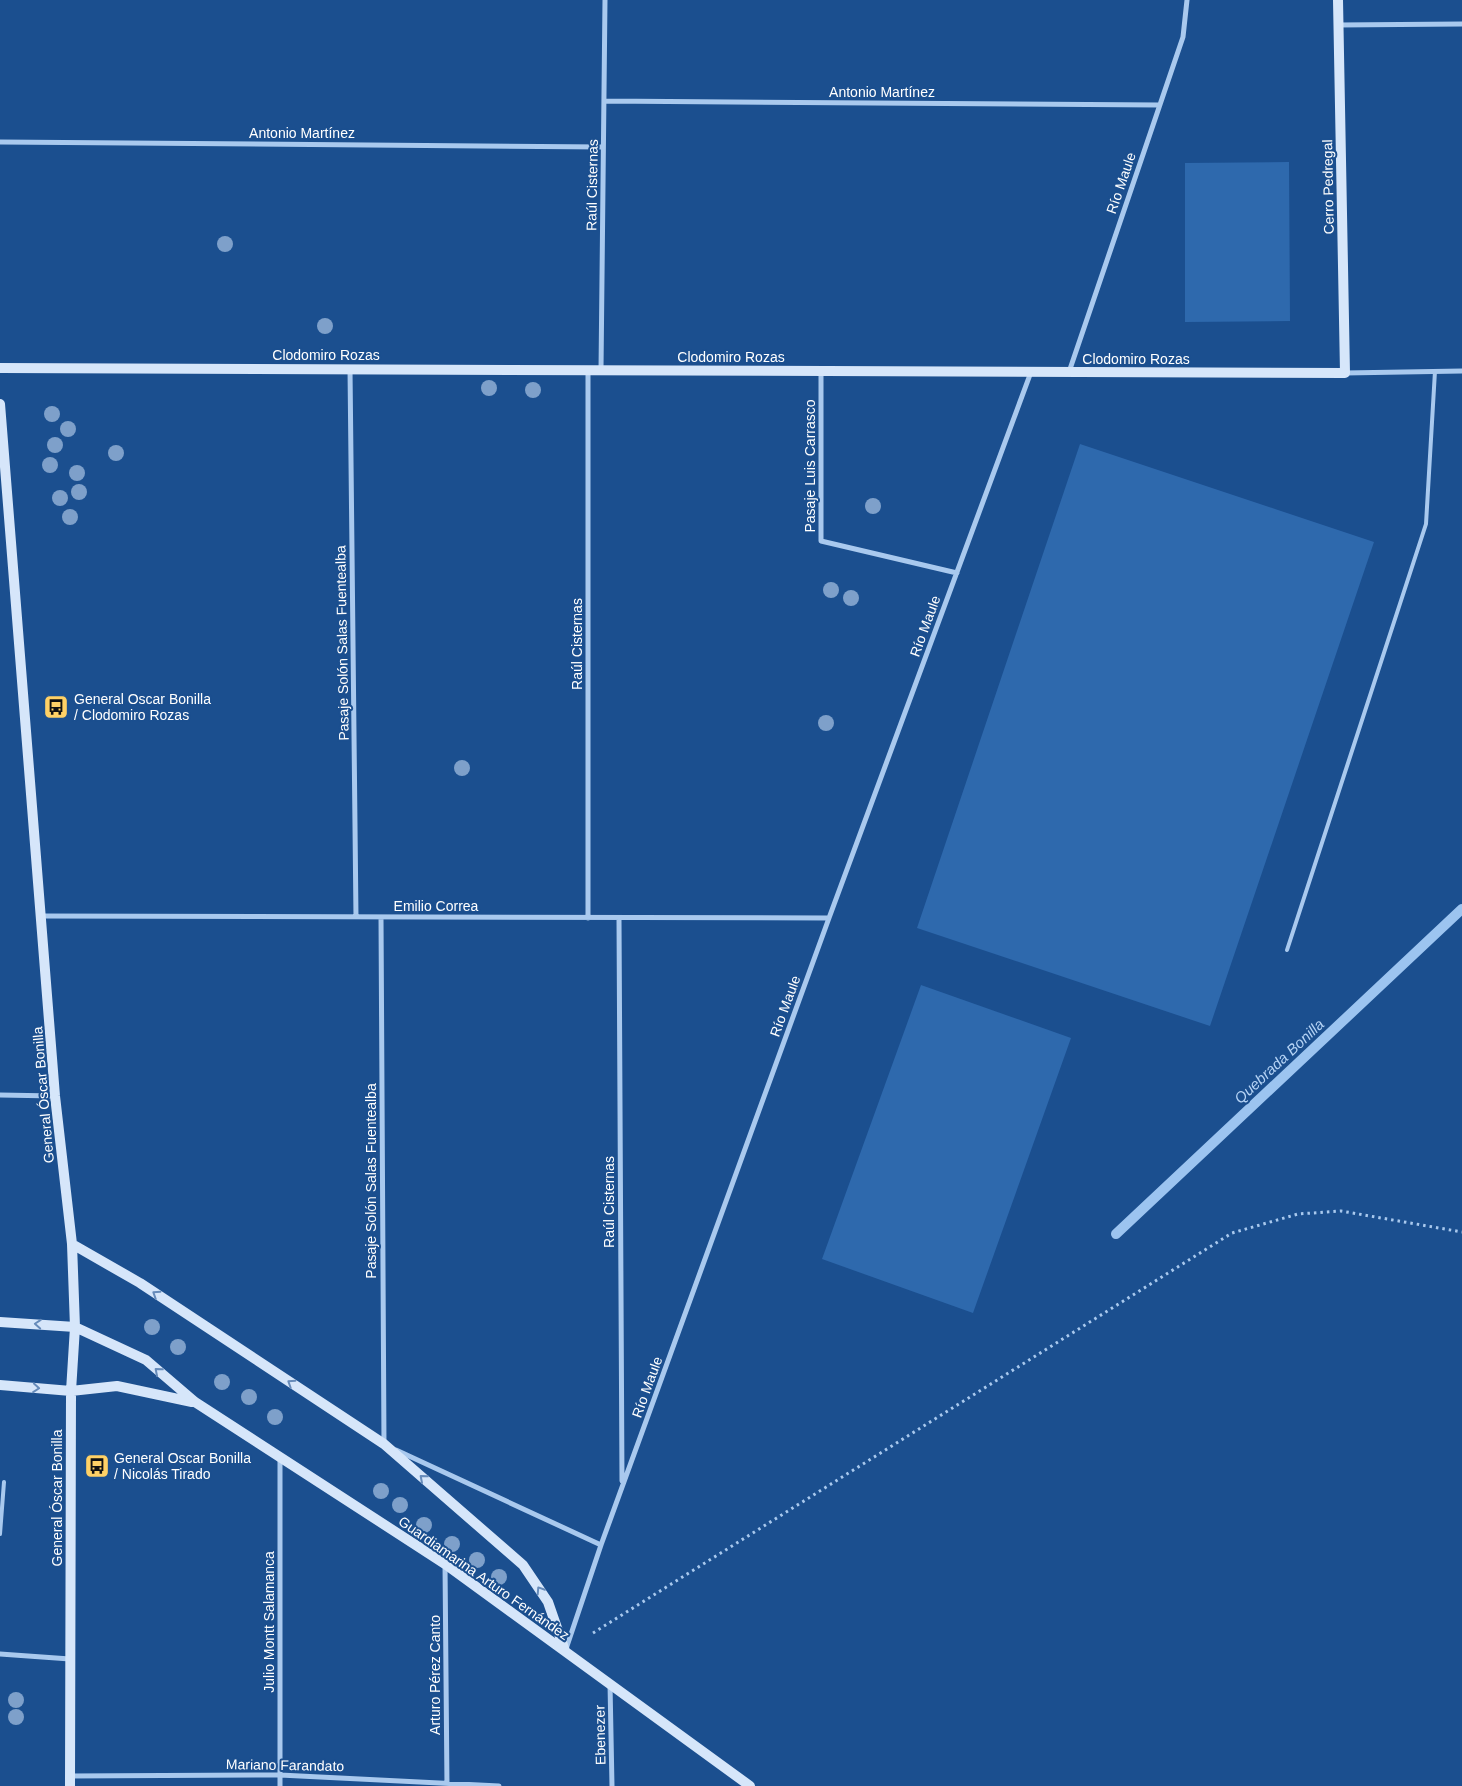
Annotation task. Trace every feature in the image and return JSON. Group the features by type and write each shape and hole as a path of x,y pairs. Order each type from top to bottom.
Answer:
{"main road":[{"name":"Cerro Pedregal","path":"1338,0 1345,373"},
{"name":"Clodomiro Rozas","path":"0,368 1345,373"},
{"name":"General Óscar Bonilla","path":"0,404 55,1096 72,1244 75,1327 71,1391 70,1781"},
{"path":"72,1244 140,1284 384,1444 523,1564 548,1602 565,1651"},
{"path":"0,1322 75,1327 146,1360 195,1402"},
{"path":"0,1385 71,1391 117,1386 195,1402"},
{"name":"Guardiamarina Arturo Fernández","path":"195,1402 445,1564 750,1786"}],"street":[{"name":"Raúl Cisternas","path":"601,370 605,0"},
{"name":"Río Maule","path":"1069,372 1183,36 1187,0"},
{"path":"1338,25 1462,24"},
{"name":"Antonio Martínez","path":"604,101 1159,105"},
{"name":"Antonio Martínez","path":"0,142 604,146"},
{"name":"Pasaje Solón Salas Fuentealba","path":"350,369 356,917"},
{"name":"Raúl Cisternas","path":"588,370 588,918"},
{"name":"Pasaje Luis Carrasco","path":"821,371 821,541 956,574"},
{"name":"Río Maule","path":"565,1651 622,1486 1031,371"},
{"name":"Clodomiro Rozas","path":"1345,373 1462,371"},
{"name":"Emilio Correa","path":"42,916 829,918"},
{"name":"Pasaje Solón Salas Fuentealba","path":"381,917 384,1444"},
{"name":"Raúl Cisternas","path":"619,918 622,1486"},
{"path":"0,1095 55,1096"},
{"path":"384,1444 601,1545"},
{"name":"Julio Montt Salamanca","path":"280,1458 280,1786"},
{"name":"Arturo Pérez Canto","path":"445,1564 447,1784"},
{"path":"0,1654 70,1659"},
{"name":"Ebenezer","path":"610,1683 612,1786"},
{"name":"Mariano Farandato","path":"70,1781 280,1775 499,1786"}],"lane":[{"path":"1287,950 1426,524 1435,371"},
{"path":"0,1534 4,1482"}],"path":[{"path":"565,1651 1232,1233 1298,1214 1341,1211 1462,1232"}],"shaded area":[{"path":"1289,162 1290,321 1185,322 1185,163"},
{"path":"1080,444 1374,542 1210,1026 917,928"},
{"path":"921,985 1071,1038 973,1313 822,1259"}],"waterway":[{"name":"Quebrada Bonilla","path":"1116,1234 1462,909"}],"place":[{"name":"General Oscar Bonilla / Clodomiro Rozas","path":"56,707"},
{"name":"General Oscar Bonilla / Nicolás Tirado","path":"97,1466"}]}
